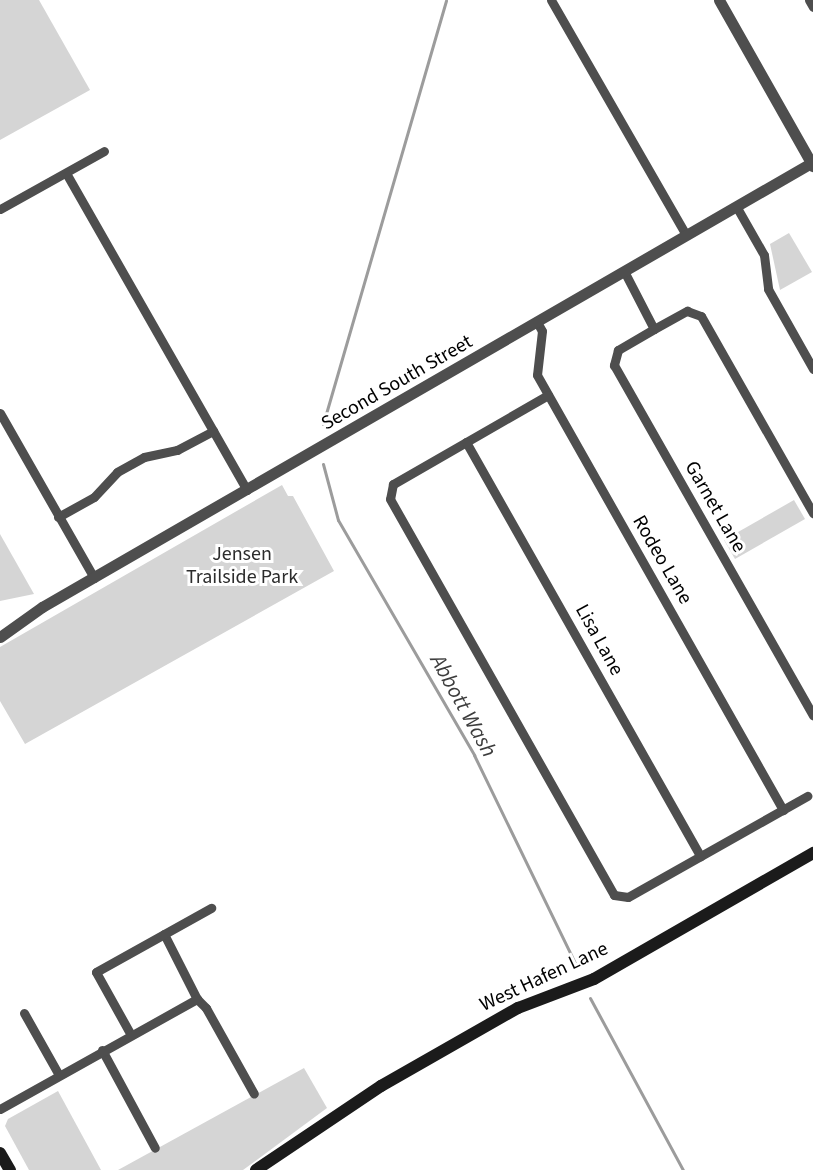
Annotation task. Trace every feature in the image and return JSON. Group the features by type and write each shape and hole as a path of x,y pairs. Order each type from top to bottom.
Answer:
{"main road":[{"name":"West Hafen Lane","path":"256,1170 381,1086 518,1008 594,979 813,853"},
{"path":"0,1153 10,1170"}],"street":[{"path":"551,0 686,235"},
{"path":"719,0 812,164"},
{"path":"809,0 813,7"},
{"path":"0,209 104,151"},
{"name":"Second South Street","path":"0,637 94,578 812,164"},
{"path":"66,173 247,490"},
{"path":"736,206 764,255 768,289 813,369"},
{"path":"624,271 654,329"},
{"name":"Garnet Lane","path":"813,513 701,316 687,311 618,350 614,365 813,716"},
{"name":"Rodeo Lane","path":"537,322 542,331 537,375 783,810"},
{"path":"548,395 393,484 390,499 614,895 628,897 807,796"},
{"path":"0,413 94,578"},
{"path":"58,517 94,497 117,472 144,457 177,450 213,431"},
{"name":"Lisa Lane","path":"466,442 700,856"},
{"path":"131,1035 96,972 211,908"},
{"path":"164,934 197,999 206,1008 254,1094"},
{"path":"0,1109 197,999"},
{"path":"24,1013 59,1075"},
{"path":"102,1050 155,1148"}],"green space":[{"path":"0,0 39,0 90,90 0,140"},
{"path":"789,233 812,272 780,290 770,244"},
{"name":"Jensen Trailside Park","path":"282,485 288,496 293,496 334,571 25,744 0,701 0,647"},
{"path":"794,500 805,519 735,559 724,540"},
{"path":"0,534 34,594 0,601"},
{"path":"304,1068 327,1108 243,1170 118,1170"},
{"path":"58,1091 101,1170 29,1170 5,1126 8,1119"}],"waterway":[{"name":"Abbott Wash","path":"323,424 446,0"},
{"name":"Abbott Wash","path":"323,464 338,520 474,755 576,965"},
{"name":"Abbott Wash","path":"590,998 683,1170"}]}
